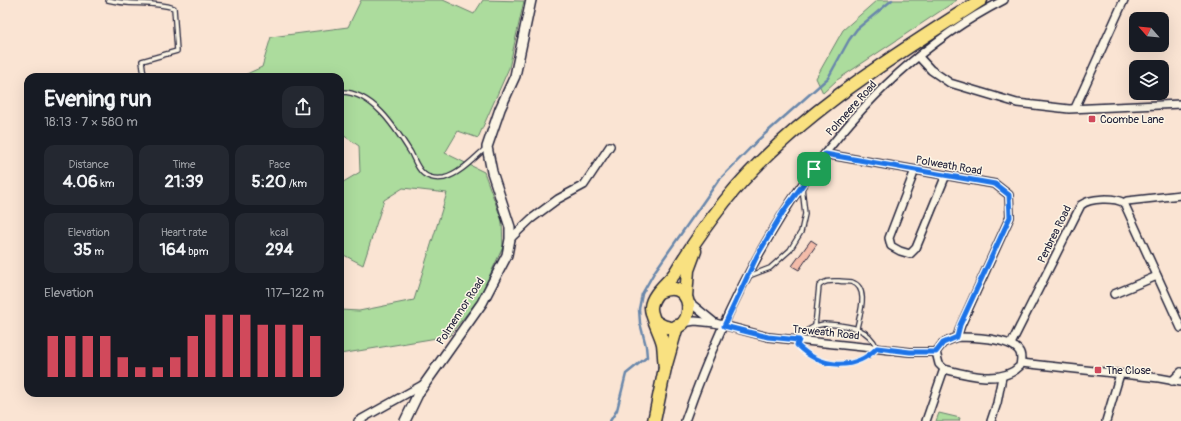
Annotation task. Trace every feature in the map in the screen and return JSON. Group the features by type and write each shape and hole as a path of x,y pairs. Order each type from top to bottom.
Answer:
{"highway":[{"path":"665,368 663,344 656,322 652,315 651,307 653,299 669,282 706,226 726,200 785,140 856,82 981,0"},
{"path":"654,421 665,368 680,324 689,313 687,299 688,270 706,226"},
{"path":"658,293 673,289 680,292 687,299"},
{"path":"656,322 670,328 680,324"}],"street":[{"path":"487,148 500,109 514,76 531,0"},
{"name":"Polmeere Road","path":"685,421 706,365 757,256 802,186 825,154 858,114 889,82 919,57 978,13 1004,0"},
{"path":"1075,108 1124,0"},
{"path":"919,57 931,70 950,83 1018,103 1075,108 1181,104"},
{"path":"510,239 531,219 558,199 584,185 610,146"},
{"name":"Polmennor Road","path":"405,421 426,383 482,303 507,255 510,239 510,227 492,172 487,148"},
{"name":"Polweath Road","path":"825,154 995,184 1009,195 1011,207 1010,217 960,325 957,337"},
{"path":"915,170 890,238 891,246 910,254 916,248 946,176"},
{"name":"Penbrea Road","path":"1011,344 1081,204 1089,200 1120,201 1124,204 1127,202 1181,195"},
{"path":"1124,204 1181,328"},
{"path":"1114,294 1157,276"},
{"name":"Treweath Road","path":"687,299 715,323"},
{"name":"Treweath Road","path":"680,324 695,321 715,323 768,337 910,352 936,352"},
{"path":"957,337 970,337 1011,344 1019,350 1021,355 1020,366 1014,372 1002,376 990,377 944,369 940,364 936,352 943,343 957,337"},
{"path":"1021,363 1181,382"},
{"path":"926,421 944,369"},
{"path":"1172,380 1181,372"},
{"path":"1106,421 1120,374"},
{"path":"991,421 997,403 1002,376"},
{"path":"358,421 426,383"}],"lane":[{"path":"108,0 121,4 166,5 174,8 176,51 142,62 144,73"},
{"path":"344,93 357,96 370,102 391,122 423,173 433,178 445,178 466,165 487,148"},
{"path":"747,276 770,268 790,250 801,232 805,214 802,186"},
{"path":"815,326 819,286 824,282 830,281 852,282 860,289 862,301 857,328"},
{"path":"824,324 850,326 869,335 877,348 857,362 843,364 818,361 807,355 797,345 799,340 801,334 815,326 824,324"}],"green space":[{"path":"361,0 443,0 474,14 483,0 524,1 509,68 478,138 458,131 445,153 484,172 502,221 503,247 478,300 449,336 344,353 344,310 359,311 414,300 447,193 403,188 384,200 363,265 344,255 344,182 360,172 359,146 344,136 344,73 249,73 262,67 271,37 348,27"},
{"path":"877,0 957,0 837,80 823,93 816,78 843,30"},
{"path":"939,413 960,418 959,421 936,421"}],"building":[{"path":"811,240 817,244 799,270 792,266"}],"waterway":[{"path":"610,421 617,410 626,374 647,357 646,346 640,323 639,309 642,294 655,271 718,181 757,141 828,78 849,40 857,29 892,0"}],"place":[{"name":"Coombe Lane","path":"1092,119"},
{"name":"The Close","path":"1098,370"}],"route":[{"path":"825,154 995,184 1009,195 1011,207 1010,217 998,246 960,325 957,337 950,338 943,343 936,352 910,352 877,348 871,354 857,362 843,364 818,361 807,355 797,345 799,340 768,337 724,326 757,256 783,212 814,169 825,154"}]}
